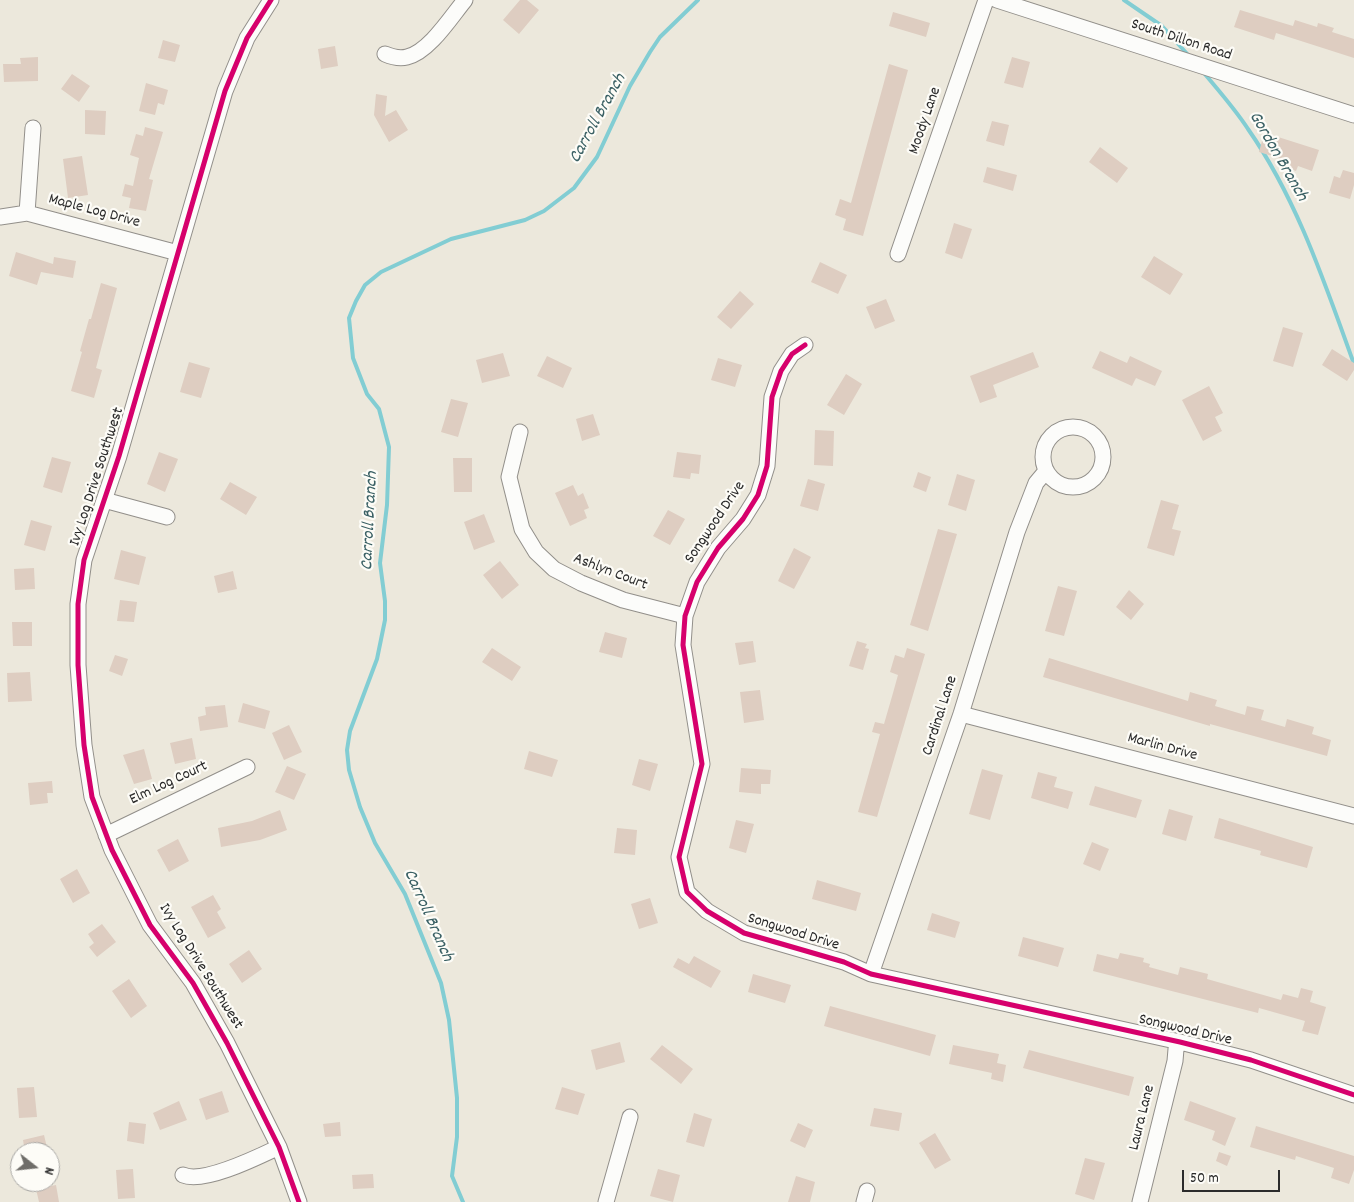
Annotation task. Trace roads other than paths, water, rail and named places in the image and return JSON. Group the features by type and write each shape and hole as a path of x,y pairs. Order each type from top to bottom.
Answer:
{"street":[{"name":"Ivy Log Drive Southwest","path":"271,0 247,38 225,91 104,500 84,560 78,604 78,665 84,745 92,797 106,835 150,925 193,983 227,1043 279,1147 299,1202"},
{"path":"385,54 398,58 408,57 424,49 465,0"},
{"name":"Moody Lane","path":"898,254 986,0"},
{"name":"South Dillon Road","path":"997,0 1354,116"},
{"path":"27,213 33,128"},
{"name":"Maple Log Drive","path":"0,217 27,213 178,253"},
{"name":"Songwood Drive","path":"805,345 792,354 781,371 772,397 767,466 758,495 743,519 718,548 702,575 685,616 683,645 702,764 678,857 687,892 707,911 744,932 844,962 871,974 1180,1042 1252,1060 1354,1095"},
{"path":"1070,427 1089,431 1101,447 1102,466 1090,482 1080,486 1066,486 1052,479 1046,471 1043,452 1046,443 1061,429 1070,427"},
{"name":"Ashlyn Court","path":"520,432 509,477 522,529 536,552 554,569 580,583 622,600 685,616"},
{"name":"Cardinal Lane","path":"871,974 961,714 1017,532 1036,483 1046,471"},
{"path":"104,500 167,517"},
{"name":"Marlin Drive","path":"961,714 1354,816"},
{"name":"Elm Log Court","path":"106,835 122,825 247,767"},
{"name":"Laura Lane","path":"1140,1202 1175,1061 1176,1050 1180,1042"},
{"path":"606,1202 630,1117"},
{"path":"183,1175 191,1178 219,1172 279,1147"}],"waterway":[{"name":"Carroll Branch","path":"463,1202 452,1176 457,1137 457,1098 449,1020 441,983 405,894 375,843 360,807 349,770 347,750 350,731 377,659 385,620 385,601 380,563 387,505 389,447 379,409 367,394 353,358 349,318 365,285 381,272 451,239 525,220 544,211 574,188 597,157 630,86 650,52 660,37 698,0"},
{"name":"Gordon Branch","path":"1124,0 1162,26 1189,56"},
{"name":"Gordon Branch","path":"1204,73 1243,122 1281,184 1308,243 1354,364"}]}
